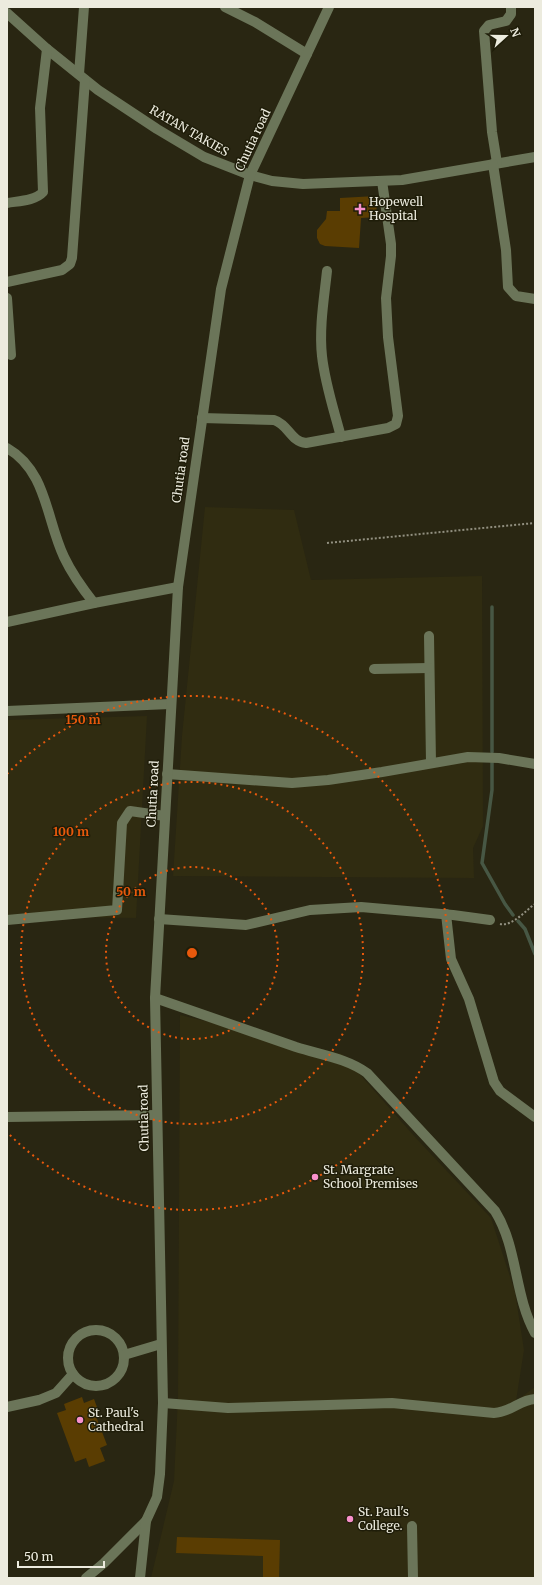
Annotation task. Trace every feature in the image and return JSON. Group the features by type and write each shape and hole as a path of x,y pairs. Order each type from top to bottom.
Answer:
{"street":[{"path":"7,282 62,270 70,264 72,258 82,77 84,7"},
{"path":"225,7 255,22 307,54"},
{"name":"Chutia road","path":"86,1578 104,1563 146,1521 157,1497 163,1403 155,998 170,704 178,587 221,289 250,175 330,7"},
{"path":"511,7 511,14 506,21 490,25 484,32 492,132 506,250 508,287 516,296 535,299"},
{"name":"RATAN TAKIES","path":"7,13 47,49 82,77 184,146 222,166 272,181 303,184 402,180 535,157"},
{"path":"7,203 40,196 43,192 40,108 47,49"},
{"path":"202,418 274,420 281,422 294,438 300,442 341,437 392,427 396,424 398,416 388,337 386,298 391,244 382,181"},
{"path":"328,271 321,324 322,355 326,383 341,437"},
{"path":"7,298 11,355"},
{"path":"7,448 31,468 40,487 64,556 76,581 94,603"},
{"path":"7,622 178,587"},
{"path":"429,636 431,763"},
{"path":"374,669 429,668"},
{"path":"7,711 170,704"},
{"path":"167,774 292,783 328,780 468,757 499,758 535,764"},
{"path":"7,920 117,910 122,823 130,811 165,816"},
{"path":"159,919 246,925 310,910 354,907 446,914 490,920"},
{"path":"446,914 451,959 469,998 494,1082 500,1091 535,1117"},
{"path":"155,998 298,1048 341,1059 357,1065 367,1073 495,1211 506,1234 525,1311 535,1333"},
{"path":"7,1117 157,1116"},
{"path":"97,1330 110,1334 119,1342 124,1355 124,1362 119,1374 115,1379 103,1385 90,1385 83,1383 73,1374 69,1361 69,1354 74,1342 84,1333 97,1330"},
{"path":"124,1355 162,1344"},
{"path":"7,1407 39,1400 56,1393 73,1374"},
{"path":"163,1403 228,1408 392,1404 494,1413 508,1411 526,1400 535,1399"},
{"path":"140,1578 146,1521"},
{"path":"412,1526 413,1578"}],"path":[{"path":"327,543 535,523"},
{"path":"490,920 503,925 512,922 535,904"}],"shaded area":[{"path":"205,507 294,510 311,580 482,576 483,826 473,848 474,878 173,876 182,736"},
{"path":"147,716 136,918 7,916 7,720"},
{"name":"St. Margrate School Premises","path":"180,1015 342,1054 414,1136 491,1218 515,1292 524,1350 516,1401 535,1387 535,1578 151,1578 174,1481 178,1398"}],"building":[{"path":"376,196 377,217 361,218 359,248 325,246 320,244 317,238 317,230 326,219 327,211 340,211 340,198"},
{"name":"St. Paul's Cathedral","path":"82,1397 84,1403 94,1399 98,1410 94,1411 107,1445 100,1448 105,1461 89,1467 86,1458 75,1462 57,1413 66,1410 64,1404"},
{"path":"177,1537 280,1540 279,1578 263,1578 263,1556 176,1553"}],"waterway":[{"path":"492,607 492,752"},
{"path":"492,760 492,790 482,863 505,904 513,915"},
{"path":"518,921 525,929 535,954"}],"place":[{"name":"Hopewell Hospital","path":"360,209"},
{"name":"St. Margrate School Premises","path":"315,1177"},
{"name":"St. Paul's Cathedral","path":"80,1420"},
{"name":"St. Paul's College.","path":"350,1519"}]}
